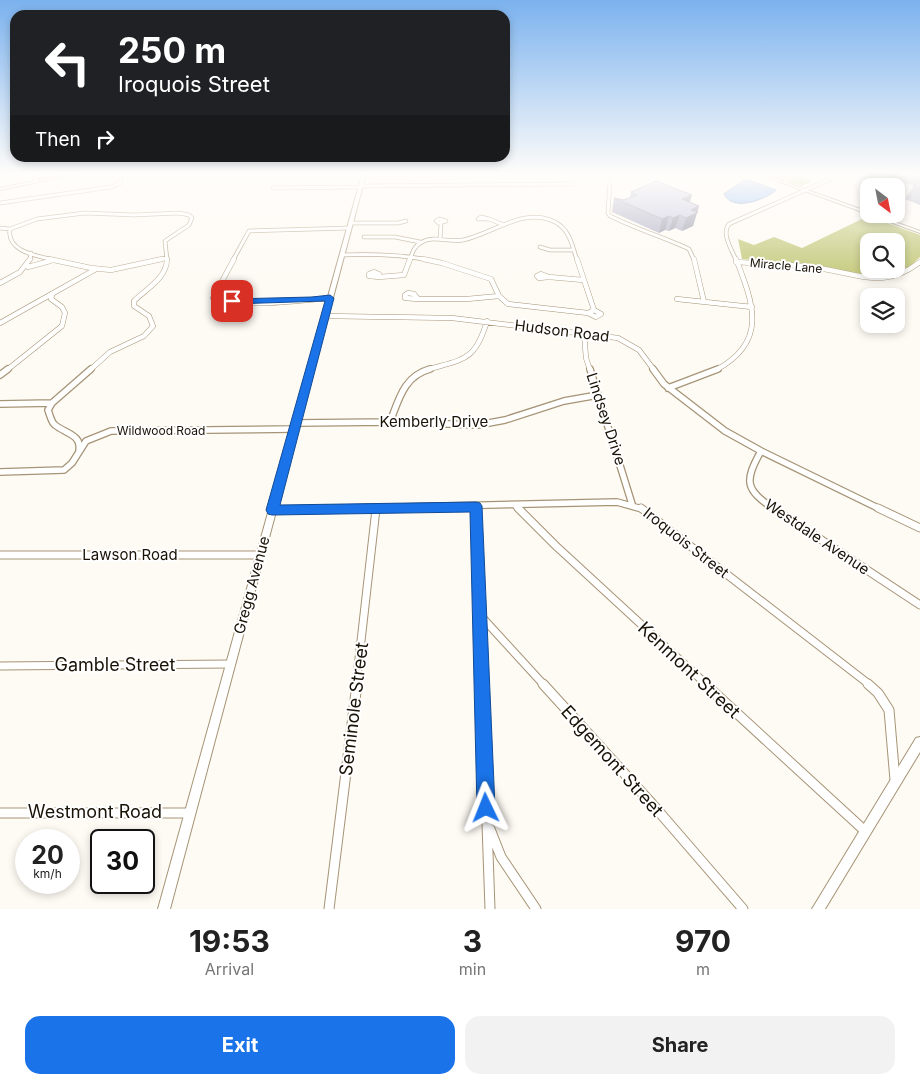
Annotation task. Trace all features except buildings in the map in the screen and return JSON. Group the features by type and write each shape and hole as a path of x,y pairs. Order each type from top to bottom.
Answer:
{"street":[{"path":"0,228 10,229 37,220 58,216"},
{"path":"79,450 80,444 78,439 56,427 51,421 48,410 52,403 110,352 144,336 153,326 150,316 134,306 134,301 160,276 167,265 164,243 167,239 191,224 190,216"},
{"name":"Gregg Avenue","path":"164,909 352,216"},
{"path":"611,216 635,229 667,239 689,249 693,256 704,302"},
{"path":"668,388 706,375 735,358 745,346 754,320 752,307 726,235 726,228 729,224 746,216"},
{"path":"341,257 392,255 401,258 412,257 442,263 488,278 493,281 499,296 511,304 588,313 594,317 600,316 600,313 594,310 566,230 548,219 524,218 504,224 492,232 465,240 440,239 420,242 395,236 364,237"},
{"path":"489,219 504,224"},
{"path":"330,298 312,300 218,301 213,298 249,231 406,221"},
{"path":"440,239 441,223"},
{"path":"895,223 920,232"},
{"path":"10,229 9,235 13,245 31,254 96,269 120,269 167,258"},
{"path":"379,277 398,277 404,275 413,250 420,242"},
{"path":"540,247 550,250 574,250"},
{"path":"26,268 31,261 31,254"},
{"path":"0,283 40,262 55,260"},
{"name":"Miracle Lane","path":"736,262 818,268 867,280 907,272 920,262"},
{"path":"0,323 96,269"},
{"path":"549,277 583,280"},
{"path":"0,375 48,339 64,324 65,310 59,302 51,299 52,295"},
{"path":"418,299 467,299 499,296"},
{"path":"677,299 752,307"},
{"path":"588,313 594,310"},
{"name":"Hudson Road","path":"325,316 452,318 618,338 632,344 639,350 656,375 668,388 713,422 761,451 920,528"},
{"path":"390,422 402,391 412,377 424,370 452,362 473,353 482,340 487,321"},
{"name":"Lindsey Drive","path":"584,333 586,358 632,504"},
{"name":"Kemberly Drive","path":"295,426 390,422 460,425 488,424 552,404 598,395"},
{"path":"0,404 52,403"},
{"name":"Wildwood Road","path":"0,472 60,471 72,465 79,450 91,438 111,431 295,426"},
{"name":"Westdale Avenue","path":"761,451 747,476 748,485 758,498 920,605"},
{"name":"Iroquois Street","path":"272,510 516,506 617,502 632,504 642,508 865,680 878,693 889,710 895,782"},
{"path":"476,506 490,909"},
{"name":"Kenmont Street","path":"516,506 526,518 598,586 865,831"},
{"name":"Seminole Street","path":"329,909 376,509"},
{"name":"Lawson Road","path":"0,555 260,555"},
{"name":"Edgemont Street","path":"480,615 654,806 743,909"},
{"name":"Gamble Street","path":"0,666 230,664"},
{"path":"818,909 920,742"},
{"name":"Westmont Road","path":"0,813 190,813"},
{"path":"488,820 495,845 501,857 536,909"}],"green space":[{"path":"860,220 860,223 887,223 920,235 920,257 905,269 905,233 860,233 860,277 815,266 742,259 738,239 754,245 774,237 802,248"}],"route":[{"path":"232,301 330,298 272,510 476,506 486,808"}]}
